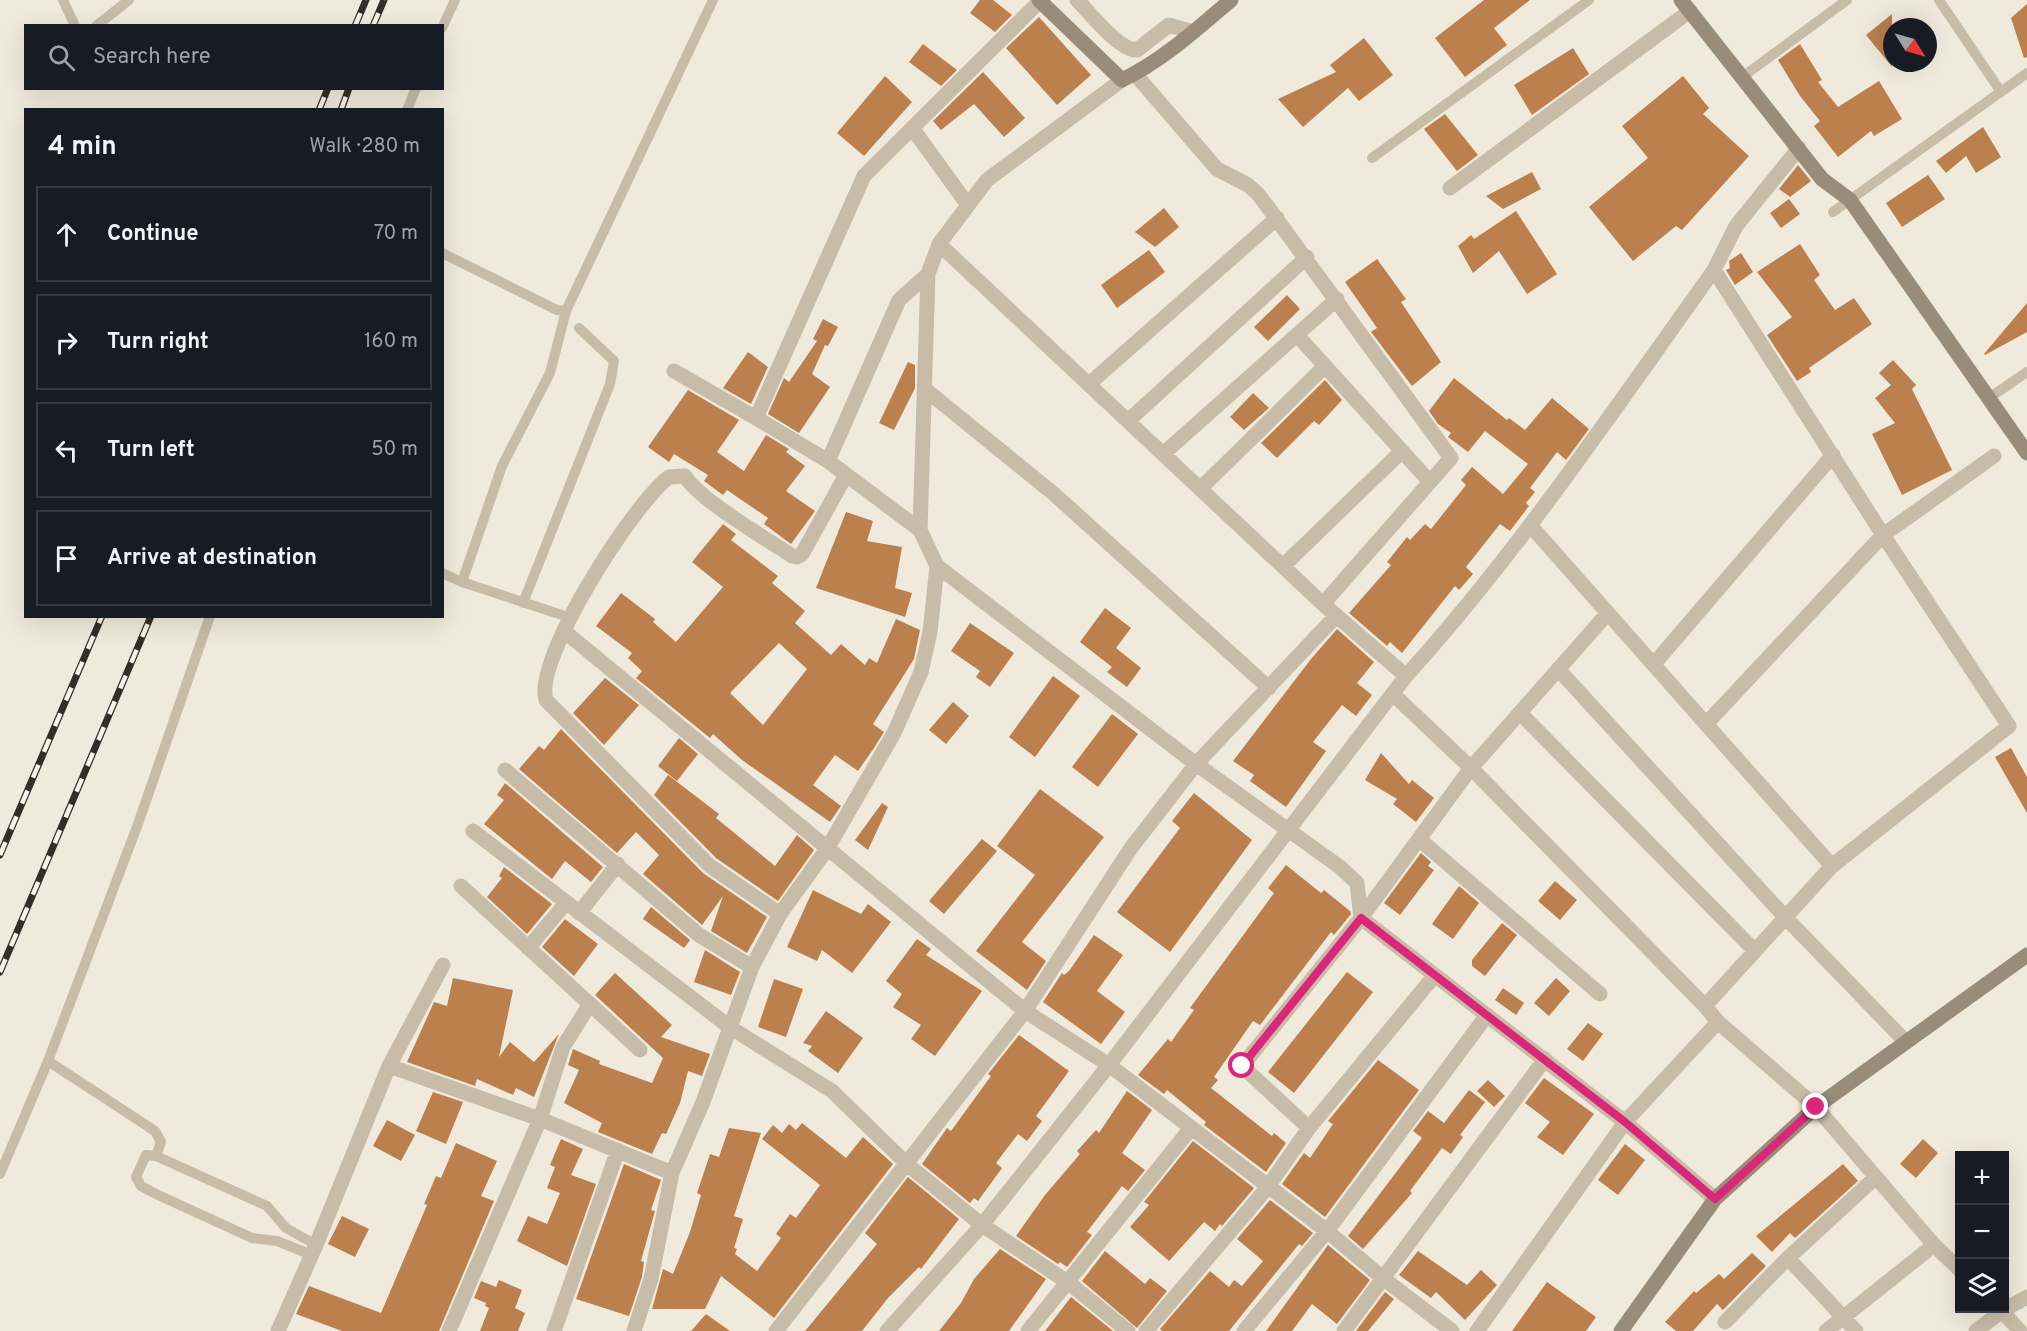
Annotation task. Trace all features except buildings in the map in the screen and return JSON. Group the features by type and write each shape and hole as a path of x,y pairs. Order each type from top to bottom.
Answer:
{"main road":[{"path":"1040,1 1128,77 1193,32 1231,0"},
{"path":"1685,6 1822,179 1850,200 2027,453"},
{"path":"1621,1331 1715,1199 1816,1107 2027,955"}],"street":[{"path":"1077,0 1121,44 1131,50 1137,50 1169,25 1193,32"},
{"path":"756,418 864,176 1040,1"},
{"path":"1450,188 1685,6"},
{"path":"1323,604 1451,458 1307,257 1254,189 1217,169 1128,77 987,180 939,244 928,274 920,530 937,566 1196,764 1291,830 1357,883 1361,918 1625,1122 1715,1199"},
{"path":"912,128 968,205"},
{"path":"887,1331 982,1225 1291,830 1406,676 1457,619 1530,525 1714,270 1736,226 1799,148"},
{"path":"1089,384 1277,218"},
{"path":"939,244 1323,604 1406,676"},
{"path":"1128,421 1307,257"},
{"path":"1705,1006 1832,866 2009,726 1883,535 1714,270"},
{"path":"828,461 899,300 928,274"},
{"path":"1163,454 1337,299"},
{"path":"1297,335 1430,482"},
{"path":"1200,489 1325,366"},
{"path":"674,371 828,461 920,530"},
{"path":"926,390 1054,494 1269,688"},
{"path":"1283,566 1401,451"},
{"path":"1654,664 1833,455"},
{"path":"1706,723 1883,535 1994,456"},
{"path":"780,914 710,866 546,700 543,690 545,678 591,578 625,528 669,477 677,474 685,476 690,485 737,519 792,556 797,557 802,554 846,475"},
{"path":"1530,525 1832,866"},
{"path":"634,1331 651,1279 672,1173 704,1102 752,967 780,914 827,849 894,733 921,672 930,632 937,566"},
{"path":"1309,1128 1242,1066 1361,918 1471,768 1608,613"},
{"path":"776,1331 908,1165 1025,1011 1131,848 1196,764 1336,616"},
{"path":"568,625 827,849 1025,1011 1109,1065 1267,1188 1327,1231 1384,1279 1452,1331"},
{"path":"1558,669 1785,917 1906,1042"},
{"path":"1394,695 1471,768 1705,1006 1718,1022 1816,1107 1934,1245 1955,1266"},
{"path":"1520,713 1755,951"},
{"path":"505,770 699,935 752,967"},
{"path":"473,831 731,1028 832,1091 908,1165 982,1225 1069,1283 1128,1331"},
{"path":"1419,839 1600,994"},
{"path":"579,913 618,864"},
{"path":"461,886 640,1050"},
{"path":"528,948 566,903"},
{"path":"278,1331 314,1250 389,1066 443,964"},
{"path":"1146,1331 1267,1188 1309,1128 1435,975"},
{"path":"449,1331 540,1119 563,1047 590,1004"},
{"path":"1244,1331 1327,1231 1487,1015"},
{"path":"1477,1331 1625,1122 1718,1022"},
{"path":"1344,1331 1545,1059"},
{"path":"389,1066 540,1119 672,1173"},
{"path":"1028,1331 1069,1283 1191,1128"},
{"path":"554,1331 618,1150"},
{"path":"1725,1322 1788,1257 1876,1177"},
{"path":"1826,1331 1934,1245"},
{"path":"1788,1257 1856,1331"},
{"path":"2009,1306 2027,1297"},
{"path":"1976,1331 1997,1313"},
{"path":"2003,1313 2020,1331"}],"lane":[{"path":"63,0 74,24"},
{"path":"99,24 129,0"},
{"path":"444,24 454,0"},
{"path":"462,582 502,466 550,373 566,311 713,0"},
{"path":"1372,158 1589,0"},
{"path":"1741,78 1796,35 1847,0"},
{"path":"1940,0 2001,92"},
{"path":"1833,212 2027,73"},
{"path":"408,108 415,90"},
{"path":"444,254 556,310 566,311"},
{"path":"523,603 610,384 614,361 579,328"},
{"path":"1989,398 2027,372"},
{"path":"444,574 523,603 568,625"},
{"path":"0,1174 48,1061 138,824 209,618"},
{"path":"48,1061 155,1131 160,1142 156,1156"},
{"path":"146,1155 156,1156 267,1206 286,1228 314,1250 277,1241 252,1238 141,1186 136,1177 139,1167 146,1155"}],"railway":[{"path":"356,24 366,0"},
{"path":"374,24 384,0"},
{"path":"320,108 327,90"},
{"path":"342,108 348,90"},
{"path":"0,855 101,618"},
{"path":"0,972 150,618"}],"route":[{"path":"1242,1066 1361,918 1625,1122 1715,1199 1816,1107"}]}
